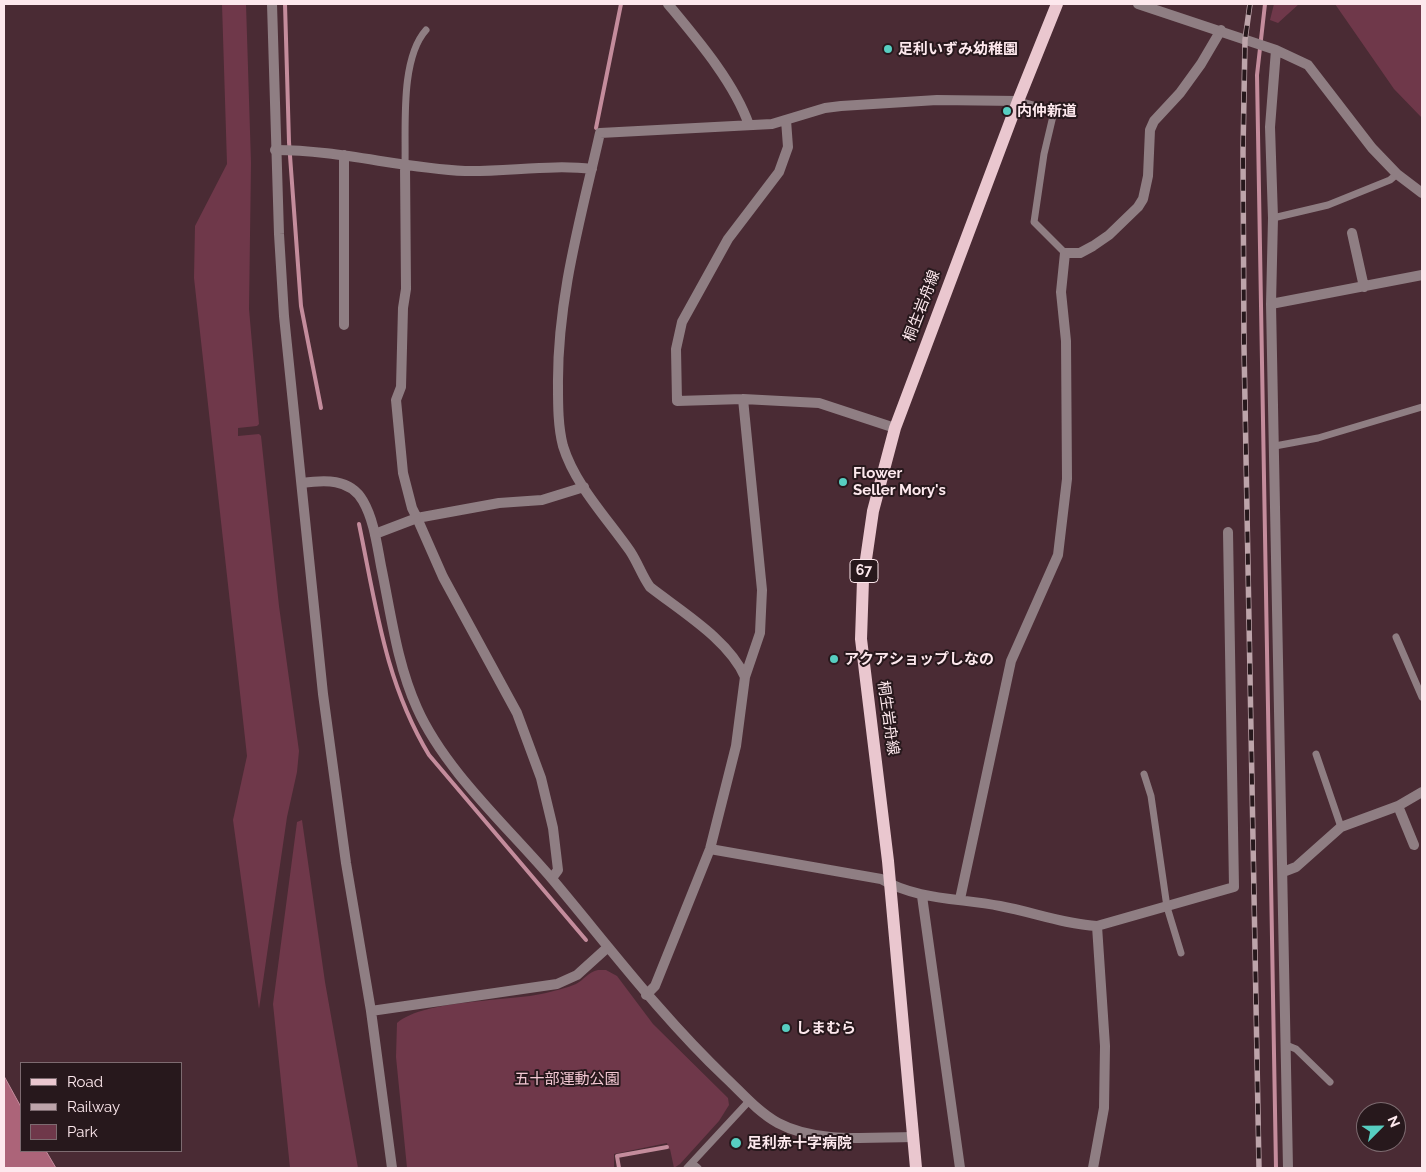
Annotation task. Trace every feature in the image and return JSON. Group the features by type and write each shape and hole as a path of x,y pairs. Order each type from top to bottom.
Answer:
{"main road":[{"name":"桐生岩舟線","path":"916,1168 875,737 865,675 861,608 873,511 895,428 1018,101 1057,4"}],"street":[{"path":"272,4 276,150 284,316 323,694 346,863 371,1011 392,1168"},
{"path":"668,4 690,30 736,96 749,125"},
{"path":"1138,4 1272,48 1308,64 1367,141 1397,174 1422,192"},
{"path":"960,899 1011,661 1058,555 1067,479 1066,341 1061,292 1065,254 1080,253 1093,246 1110,235 1138,207 1143,199 1148,176 1150,130 1202,64 1220,30"},
{"path":"1272,48 1270,127 1273,218 1271,304 1288,1168"},
{"path":"745,677 738,661 726,647 650,587 643,578 632,554 584,487 570,464 563,445 560,426 558,356 566,280 600,133 772,124 825,108 841,106 937,100 1018,101"},
{"path":"786,120 788,147 784,163 772,183 728,238 682,322 676,350 677,401 743,399 819,403 895,428"},
{"path":"276,150 311,150 405,165 465,171 592,169"},
{"path":"344,155 344,326"},
{"path":"405,165 406,289 402,308 400,387 396,400 403,472 412,508 443,577 520,722 541,778 553,828 558,870 552,878"},
{"path":"1352,233 1364,287"},
{"path":"1271,304 1422,275"},
{"path":"646,995 655,986 710,849 736,746 745,677 760,633 762,598 743,399"},
{"path":"302,483 328,481 350,487 362,500 375,534 402,667 427,728 455,768 552,878 646,995 677,1030 750,1100 777,1122 804,1133 862,1137 913,1137"},
{"path":"375,534 417,518 499,502 542,500 584,487"},
{"path":"710,849 881,879 899,890 922,896 960,899 1002,906 1074,925 1097,926 1234,887 1228,532"},
{"path":"1283,872 1296,867 1340,827 1398,806 1422,792"},
{"path":"1398,806 1414,845"},
{"path":"922,896 960,1168"},
{"path":"1093,1168 1104,1108 1105,1055 1097,926"},
{"path":"371,1011 557,984 577,975 608,947"}],"lane":[{"path":"405,165 408,64 414,47 426,30"},
{"path":"1018,101 1050,110 1053,116 1044,154 1034,222 1065,254"},
{"path":"1273,218 1328,205 1390,180 1397,174"},
{"path":"1275,446 1318,438 1422,407"},
{"path":"1396,637 1422,697"},
{"path":"1316,754 1340,827"},
{"path":"1144,774 1151,796 1167,907 1181,953"},
{"path":"1286,1045 1296,1049 1330,1082"},
{"path":"692,1167 750,1100"}],"green space":[{"path":"222,4 246,4 251,163 249,309 259,424 257,426 238,428 238,436 259,434 261,436 279,606 299,751 297,772 287,817 259,1009 233,820 247,756 194,278 195,226 227,164"},
{"path":"1274,4 1299,4 1278,23 1270,20"},
{"path":"1335,4 1422,4 1422,118 1394,89"},
{"path":"302,820 325,982 358,1168 290,1168 273,1004 297,822"},
{"name":"五十部運動公園","path":"606,970 617,976 653,1024 728,1098 729,1105 719,1121 680,1164 674,1168 667,1143 614,1154 614,1168 407,1168 396,1057 397,1023 410,1015 446,1005 530,996 565,988 576,984 591,972"}],"shaded area":[{"path":"4,1076 20,1105 20,1152 47,1152 56,1168 4,1168"}],"waterway":[{"path":"285,4 289,142 301,306 321,408"},
{"path":"596,128 621,4"},
{"path":"1265,4 1257,75 1276,1168"},
{"path":"359,524 377,614 392,671 402,700 429,755 586,940"},
{"path":"619,1168 617,1156 667,1147"}],"railway":[{"path":"1250,4 1245,40 1243,151 1244,347 1259,1168"}],"place":[{"name":"足利いずみ幼稚園","path":"888,49"},
{"name":"内仲新道","path":"1007,111"},
{"name":"Flower Seller Mory's","path":"843,482"},
{"name":"アクアショップしなの","path":"834,659"},
{"name":"しまむら","path":"786,1028"},
{"name":"足利赤十字病院","path":"736,1143"}]}
